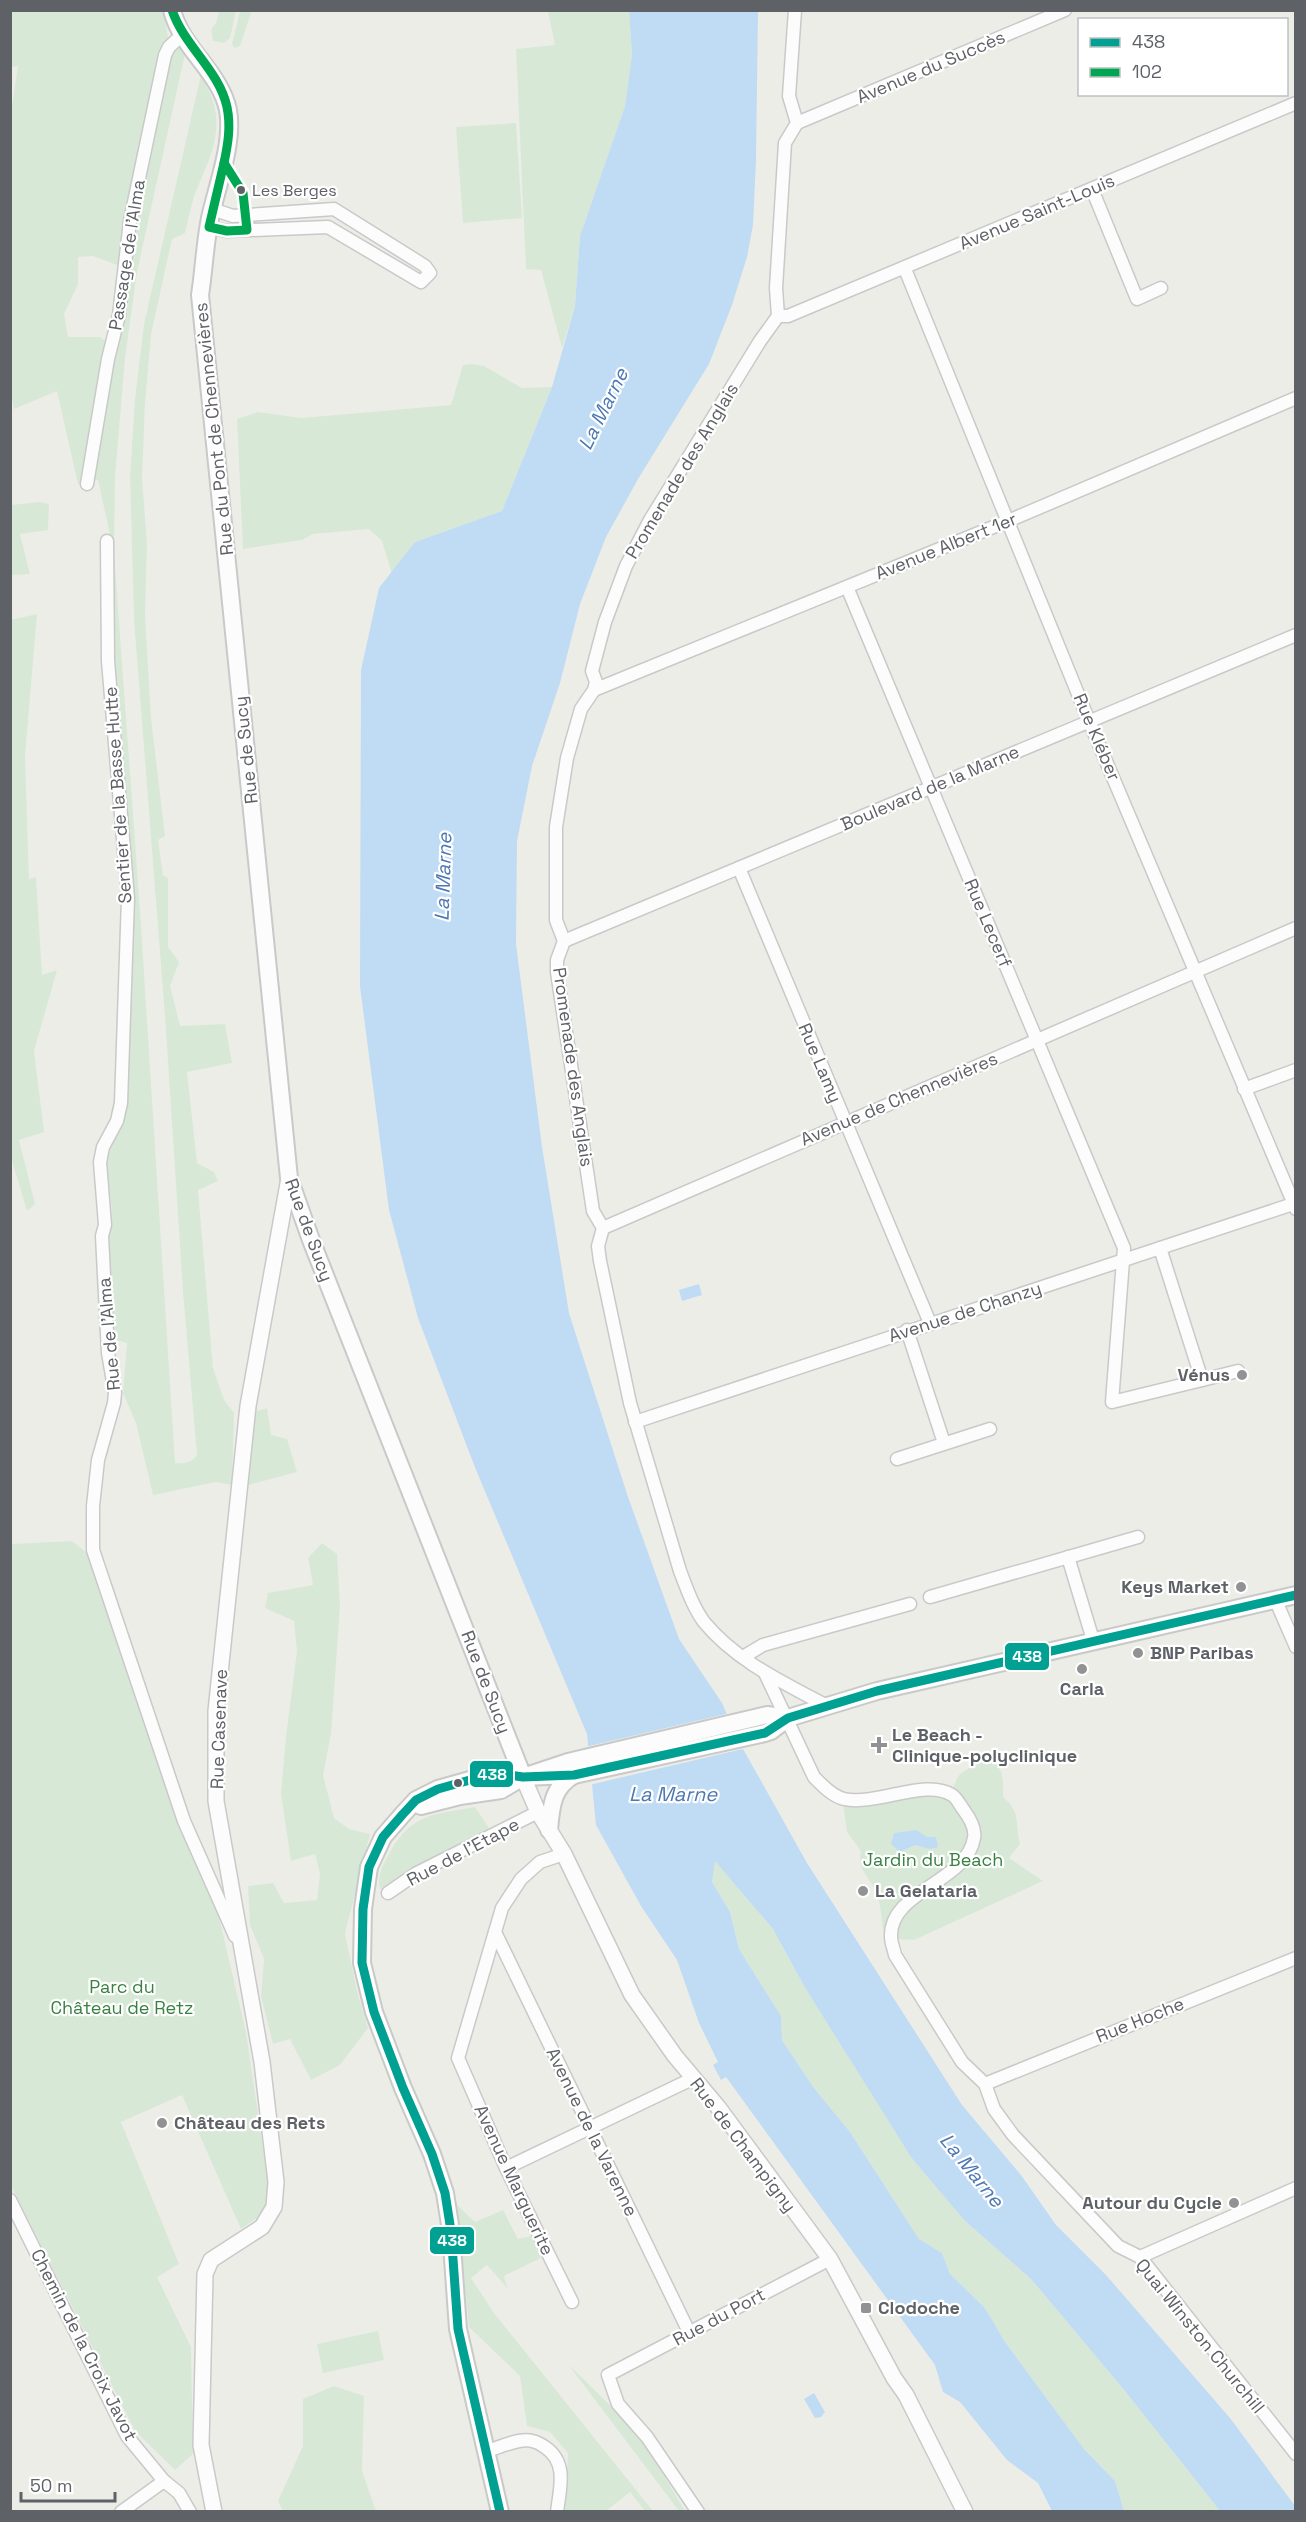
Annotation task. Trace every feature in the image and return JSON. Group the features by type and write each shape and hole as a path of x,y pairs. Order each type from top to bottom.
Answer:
{"main road":[{"name":"Rue du Pont de Chennevières","path":"172,10 183,34 220,90 228,110 229,128 224,162 212,209 200,295 236,649"},
{"name":"Rue de Sucy","path":"236,649 289,1178 311,1240 523,1777"},
{"path":"501,2511 466,2372 458,2329 451,2231 445,2193 432,2154 403,2088 374,2012 362,1963 363,1909 369,1868 383,1837 416,1800 458,1782 495,1773 523,1777 751,1728 771,1731 788,1718 877,1691 1296,1595"},
{"path":"549,1830 555,1793 571,1768"}],"street":[{"path":"778,316 776,288 785,143 796,123 789,96 795,10"},
{"name":"Avenue du Succès","path":"796,123 1065,10"},
{"name":"Passage de l'Alma","path":"87,484 108,359 119,315 130,220 165,55 169,47 183,34"},
{"name":"Avenue Saint-Louis","path":"778,316 788,316 905,269 1296,103"},
{"path":"1092,189 1137,299 1161,288"},
{"path":"209,227 227,231 328,226 421,282 430,273 425,266 334,209 233,216 212,209"},
{"name":"Rue Kléber","path":"905,269 1089,721 1295,1206"},
{"name":"Promenade des Anglais","path":"778,316 760,341 650,520 626,566 605,622 592,671 596,682 594,690 581,709 567,758 556,827 556,920 564,941 557,960 557,972 593,1211 603,1228 598,1246 600,1261 635,1422 690,1597 703,1620 721,1640 764,1672 827,1707"},
{"name":"Avenue Albert 1er","path":"594,690 1008,521 1296,398"},
{"name":"Sentier de la Basse Hutte","path":"105,1225 100,1162 103,1147 117,1121 121,1103 128,898 108,662 107,541"},
{"name":"Rue Lecerf","path":"847,587 1124,1248 1125,1261"},
{"name":"Boulevard de la Marne","path":"564,941 1296,635"},
{"name":"Rue Lamy","path":"739,868 930,1323"},
{"name":"Avenue de Chennevières","path":"603,1228 1296,928"},
{"path":"1244,1089 1296,1071"},
{"name":"Rue Casenave","path":"214,2511 201,2445 205,2274 211,2260 262,2228 269,2218 276,2182 262,2061 216,1801 216,1711 248,1406 289,1178"},
{"name":"Avenue de Chanzy","path":"635,1422 907,1330 1295,1206"},
{"name":"Rue de l'Alma","path":"105,1225 102,1236 105,1315 114,1403 98,1460 93,1506 93,1550 184,1821 235,1936 242,1941"},
{"path":"1160,1248 1202,1380"},
{"path":"1125,1261 1112,1402 1238,1371"},
{"path":"907,1330 944,1443"},
{"path":"897,1459 990,1429"},
{"path":"930,1597 1138,1537"},
{"path":"1068,1557 1093,1640"},
{"path":"1275,1599 1296,1647"},
{"path":"743,1657 763,1645 910,1604"},
{"name":"Promenade des Anglais","path":"764,1672 788,1718"},
{"name":"Quai Winston Churchill","path":"788,1718 814,1777 825,1788 841,1798 866,1801 929,1788 953,1795 968,1814 974,1829 974,1839 966,1857 908,1902 896,1918 891,1936 896,1955 962,2062 985,2084 994,2109 1013,2134 1118,2246 1140,2257 1296,2454"},
{"name":"Rue de Champigny","path":"523,1777 538,1812 564,1854 632,1995 675,2056 718,2107 830,2259 894,2378 906,2395 965,2511"},
{"name":"Rue de l'Etape","path":"388,1893 417,1873 538,1812"},
{"path":"495,1932 502,1908 521,1879 540,1862 564,1854"},
{"name":"Avenue Marguerite","path":"495,1932 458,2058 506,2168 572,2302"},
{"name":"Avenue de la Varenne","path":"495,1932 689,2332"},
{"name":"Rue Hoche","path":"985,2084 1296,1958"},
{"path":"506,2168 694,2078"},
{"path":"1140,2257 1296,2188"},
{"name":"Chemin de la Croix Javot","path":"10,2200 127,2436 164,2481 179,2493 190,2511"},
{"name":"Rue du Port","path":"698,2511 647,2437 618,2404 608,2375 830,2259"},
{"path":"487,2451 519,2441 534,2440 548,2449 558,2458 561,2473 557,2511"},
{"path":"121,2511 164,2481"}],"green space":[{"path":"11,11 163,11 170,47 178,46 185,54 137,272 125,358 115,477 114,553 98,480 78,484 57,391 14,409 11,395 10,120 18,66 11,67","holes":["93,256 133,271 116,350 100,337 68,337 64,314 78,284 78,257"]},
{"path":"219,11 236,11 230,38 224,43 213,41 211,29 216,23"},
{"path":"240,11 251,13 240,46 234,48 232,44"},
{"path":"548,11 629,11 632,55 625,106 580,236 575,306 562,348 541,270 526,269 516,49 555,45"},
{"path":"201,75 213,101 216,114 215,139 194,197 185,233 172,239 151,334 142,478 147,544 145,616 151,718 165,836 158,840 163,875 168,878 168,947 179,962 170,986 180,1026 225,1024 232,1063 187,1072 197,1163 214,1172 218,1181 198,1190 213,1368 224,1400 234,1413 232,1485 216,1482 153,1495 136,1423 123,1393 127,1343 113,1339 108,1249 112,1210 106,1163 126,1100 133,911 125,786 117,745 118,688 113,641 114,553 140,910 175,1463 182,1463 190,1461 197,1455 134,620 130,476 135,399 144,324"},
{"path":"516,123 522,218 463,223 456,127"},
{"path":"463,365 484,366 522,388 552,387 502,511 415,542 392,574 382,541 369,529 313,534 302,540 243,549 237,419 258,412 301,418 451,405"},
{"path":"39,502 49,504 48,530 20,534 30,574 11,575 11,505"},
{"path":"37,614 25,756 29,879 36,877 42,975 57,970 34,1051 44,1132 19,1140 35,1204 27,1211 10,1154 10,620"},
{"path":"267,1408 271,1435 287,1439 297,1472 248,1485 255,1412"},
{"name":"Parc du Château de Retz","path":"72,1541 87,1553 213,1892 246,2032 269,2189 264,2213 241,2229 182,2095 121,2122 179,2264 157,2277 191,2347 193,2454 175,2470 135,2431 11,2186 11,1544"},
{"path":"322,1543 337,1554 340,1606 331,1734 323,1775 334,1818 349,1829 370,1834 345,1934 357,1991 368,2028 340,2065 311,2080 290,2039 273,2044 261,1996 264,1959 250,1925 248,1886 273,1883 284,1903 317,1900 320,1874 315,1854 291,1861 281,1794 297,1651 294,1621 265,1608 268,1593 313,1585 308,1558"},
{"name":"Jardin du Beach","path":"986,1756 992,1756 1001,1771 1003,1797 1015,1813 1020,1844 1009,1858 1043,1881 914,1940 896,1939 888,1950 877,1894 862,1869 861,1851 847,1832 843,1804 862,1806 928,1792 948,1797 959,1775"},
{"path":"475,1807 489,1828 380,1889 379,1879 382,1867 397,1841 415,1823 435,1814"},
{"path":"715,1860 773,1929 804,1986 965,2221 1031,2279 1125,2391 1220,2511 1124,2511 1115,2481 1084,2449 1005,2342 985,2308 950,2274 942,2253 919,2239 850,2132 814,2088 782,2040 781,2016 739,1949 730,1912 712,1882"},
{"path":"457,2205 475,2222 503,2210 518,2239 531,2236 541,2258 504,2276 508,2289 487,2265 471,2278 494,2313 653,2511 645,2511 630,2492 606,2511 565,2511 568,2453 550,2432 527,2426 520,2376 469,2327"},
{"path":"378,2331 384,2360 323,2373 317,2344"},
{"path":"568,2364 640,2435 685,2511 679,2511"},
{"path":"334,2386 364,2396 362,2471 376,2511 283,2511 278,2501 303,2446 303,2399"}],"water":[{"name":"La Marne","path":"629,11 758,11 756,160 753,225 747,257 732,305 709,364 638,479 606,537 580,604 560,683 532,766 517,841 516,944 542,1147 569,1313 627,1494 679,1639 722,1703 738,1740 807,1863 962,2105 1021,2175 1056,2225 1106,2275 1230,2418 1295,2506 1295,2511 1220,2511 1125,2391 1031,2279 965,2221 911,2157 804,1986 773,1929 715,1861 712,1882 730,1912 739,1949 781,2016 782,2040 814,2088 850,2132 919,2239 942,2253 950,2274 985,2308 1005,2342 1084,2449 1115,2481 1124,2511 1052,2511 1038,2483 1007,2460 960,2402 943,2392 935,2365 726,2077 721,2080 713,2065 718,2062 699,2023 677,1960 641,1906 596,1825 587,1734 476,1470 418,1318 389,1210 360,986 361,670 379,588 415,542 502,511 552,387 575,306 580,236 625,106 632,55"},
{"path":"699,1284 702,1295 682,1301 679,1290"},
{"path":"916,1830 927,1837 936,1837 938,1847 930,1849 915,1845 900,1852 891,1844 894,1833"},
{"path":"814,2393 825,2412 821,2417 815,2418 804,2399"}],"pier":[{"path":"730,1713 747,1748 589,1785 585,1747"}],"transit line":[{"name":"102","path":"172,10 177,23 217,81 223,94 229,121 224,163"},
{"name":"102","path":"224,163 243,193 247,230 227,231 209,227 224,163"},
{"name":"438","path":"500,2512 458,2329 451,2231 445,2193 432,2154 403,2088 374,2012 362,1963 363,1909 369,1867 383,1837 416,1800 438,1789 495,1773 523,1777 574,1775 765,1733 788,1718 877,1691 1296,1595"}],"place":[{"name":"Les Berges","path":"241,190"},
{"name":"Vénus","path":"1242,1375"},
{"name":"Keys Market","path":"1241,1587"},
{"name":"BNP Paribas","path":"1138,1653"},
{"name":"Carla","path":"1082,1669"},
{"name":"Le Beach - Clinique-polyclinique","path":"879,1745"},
{"name":"La Gelataria","path":"863,1891"},
{"name":"Château des Rets","path":"162,2123"},
{"name":"Autour du Cycle","path":"1234,2203"},
{"name":"Clodoche","path":"866,2308"}]}
